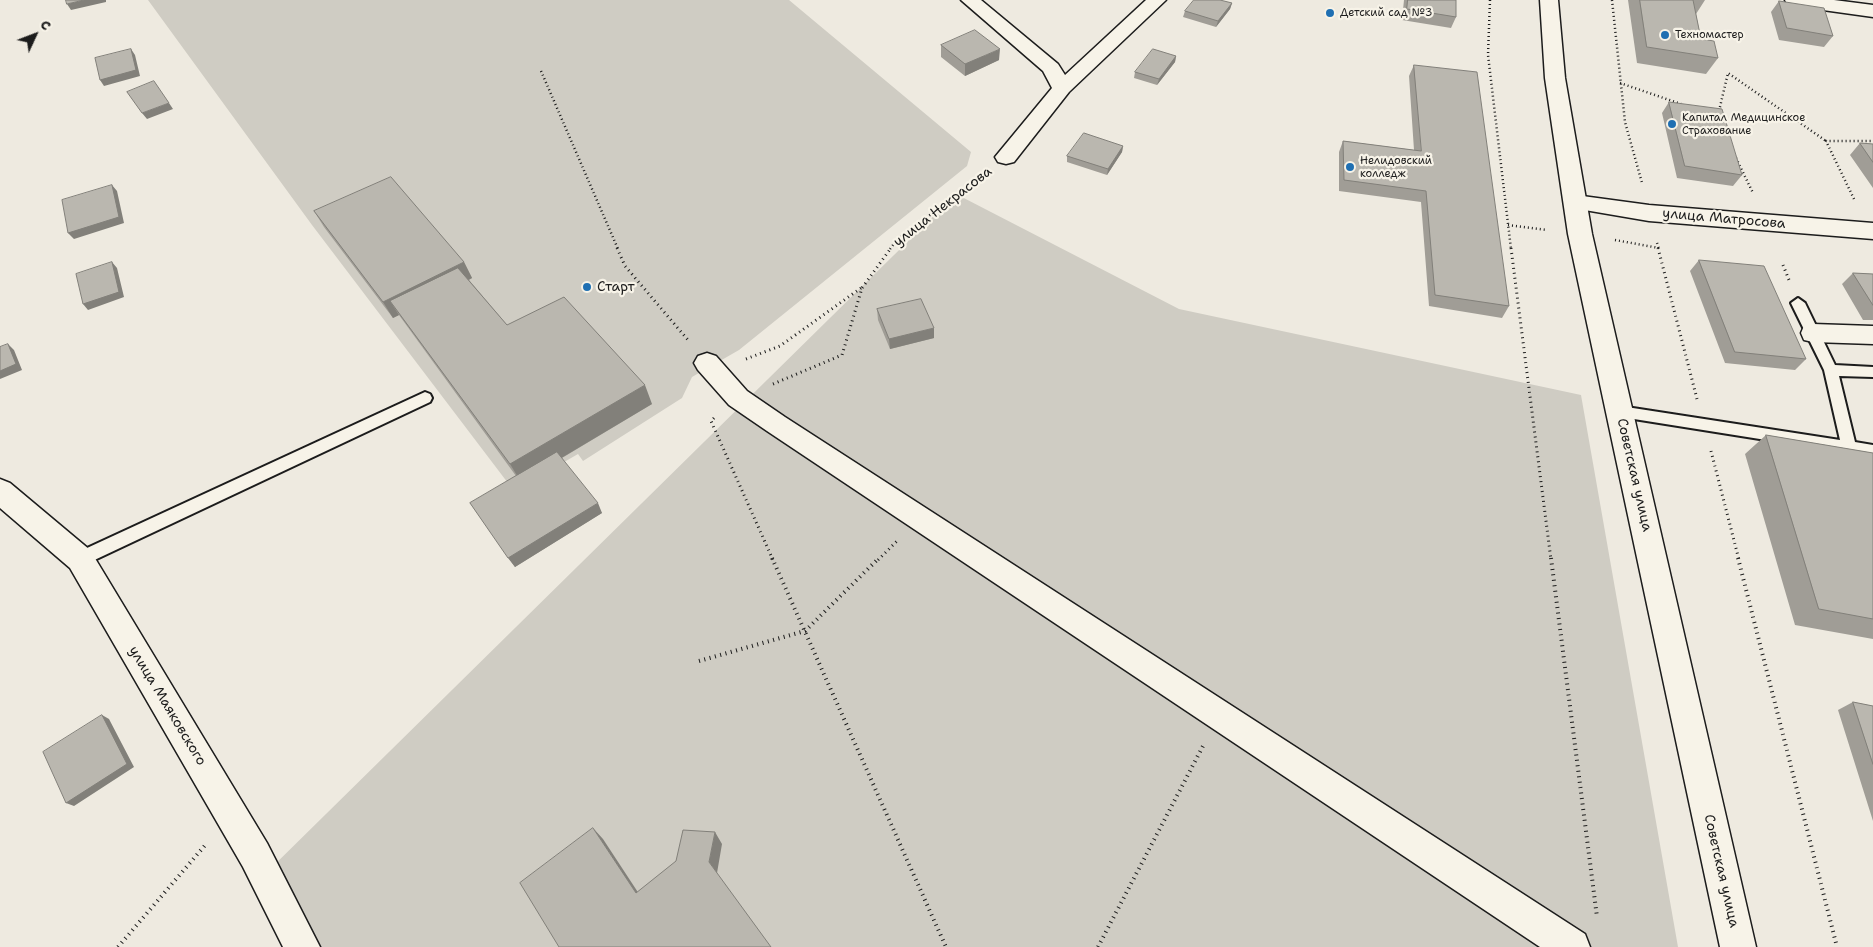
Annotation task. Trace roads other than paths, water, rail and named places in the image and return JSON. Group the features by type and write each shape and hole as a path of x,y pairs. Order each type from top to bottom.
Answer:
{"street":[{"path":"970,0 1050,68 1062,88"},
{"name":"улица Некрасова","path":"1006,157 1062,88 1156,0"},
{"name":"Советская улица","path":"1549,0 1555,78 1580,234 1738,947"},
{"path":"1794,0 1873,11"},
{"name":"улица Матросова","path":"1576,202 1650,213 1873,231"},
{"path":"1813,333 1873,335"},
{"path":"711,367 738,398 1572,947"},
{"name":"улица Маяковского","path":"0,491 80,559 255,855 302,947"}],"lane":[{"path":"1798,303 1831,370 1849,448"},
{"path":"1831,370 1873,372"},
{"path":"80,559 425,398"},
{"path":"1620,412 1873,451"}],"place":[{"name":"Детский сад №3","path":"1330,13"},
{"name":"Техномастер","path":"1665,35"},
{"name":"Капитал Медицинское Страхование","path":"1672,124"},
{"name":"Нелидовский колледж","path":"1350,167"},
{"name":"Старт","path":"587,287"}]}
